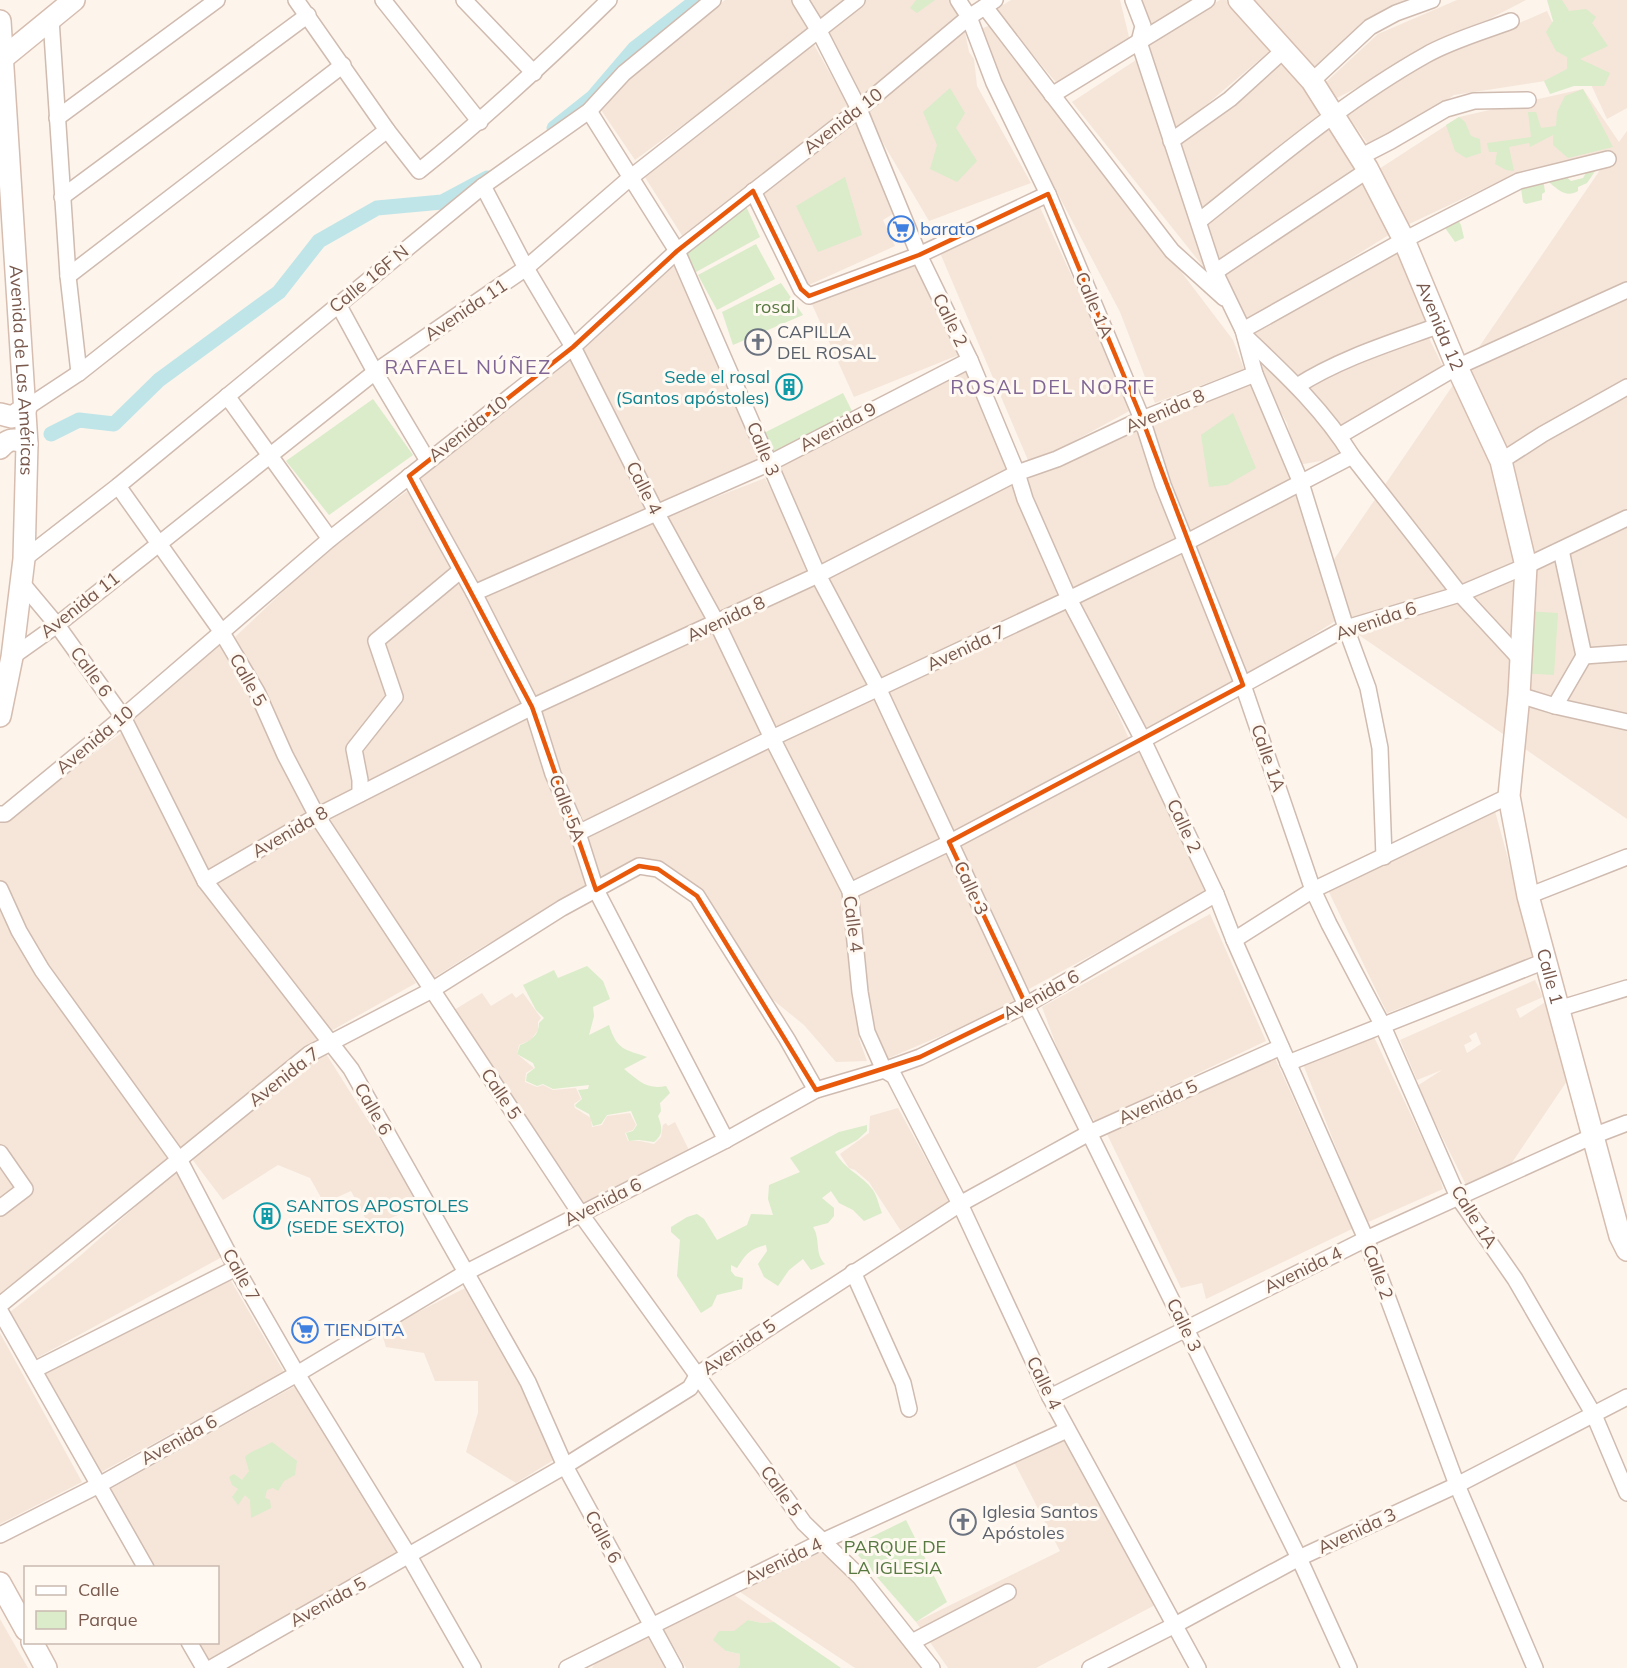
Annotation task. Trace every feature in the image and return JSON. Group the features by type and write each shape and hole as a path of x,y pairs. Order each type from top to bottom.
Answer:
{"street":[{"path":"3,58 74,0"},
{"path":"57,118 217,0"},
{"path":"296,0 387,130 419,171 480,122 609,0"},
{"path":"383,0 480,122"},
{"path":"464,0 534,73"},
{"name":"Calle 16F N","path":"24,559 118,486 483,186 589,111 624,73 713,0"},
{"name":"Calle 2","path":"800,0 819,31 860,110 919,255 970,360 1017,473 1025,499 1069,599 1143,740 1216,894 1234,940 1366,1239 1457,1485 1535,1668"},
{"name":"Avenida 11","path":"12,657 57,624 375,372 526,268 630,178 857,0"},
{"name":"Calle 1A","path":"958,0 969,17 993,83 1048,195 1142,419 1163,485 1243,685 1314,890 1329,924 1382,1024 1458,1197 1515,1279 1594,1415 1627,1492"},
{"path":"1133,0 1143,26 1139,42 1215,272 1244,333 1255,374 1301,483 1346,628 1368,688 1380,748 1384,857"},
{"path":"1052,95 1207,0"},
{"name":"Avenida 12","path":"1239,0 1312,81 1364,163 1404,240 1457,367 1501,461 1526,566 1519,695"},
{"path":"1312,81 1370,27 1396,13 1432,0"},
{"path":"990,4 1052,95 1173,251 1230,304"},
{"name":"Avenida 10","path":"0,814 5,814 123,717 330,539 573,347 677,251 860,110 969,17 990,4"},
{"path":"62,197 308,15"},
{"path":"51,19 68,276 79,373"},
{"name":"Avenida de Las Américas","path":"0,21 27,444 24,559 12,657 0,716"},
{"path":"1199,221 1335,114 1428,54 1511,21"},
{"path":"1171,141 1230,99 1284,50"},
{"path":"68,276 343,65"},
{"path":"1215,272 1391,141 1446,109 1474,101 1528,100"},
{"name":"Calle 3","path":"589,111 677,251 818,575 879,690 1026,1005 1299,1558 1349,1668"},
{"path":"0,414 12,417 79,373 387,130"},
{"path":"1244,333 1404,240 1518,181 1608,159"},
{"name":"Calle 4","path":"483,186 526,268 573,347 656,512 717,623 772,738 850,891 860,992 867,1032 884,1070 894,1076 960,1204 1050,1397 1198,1668"},
{"path":"753,191 801,289 809,296 919,255 1048,195"},
{"path":"1339,436 1457,367 1627,290"},
{"path":"338,304 428,461"},
{"path":"1297,386 1320,371 1346,359 1440,325"},
{"path":"1244,333 1297,386 1339,436 1352,456 1460,594 1521,660"},
{"name":"Avenida 9","path":"474,594 770,463 970,360"},
{"name":"Avenida 8","path":"205,881 317,816 532,707 818,575 1017,473 1057,459 1142,419 1255,374"},
{"path":"1501,461 1627,387"},
{"path":"227,396 330,539"},
{"path":"0,448 12,439 27,444"},
{"name":"Avenida 7","path":"578,833 772,738 879,690 1187,542 1352,456"},
{"name":"Calle 5A","path":"410,476 532,707 554,774 578,833 596,890 726,1140"},
{"name":"Calle 5","path":"118,486 221,631 257,693 285,755 317,816 580,1213 804,1523 860,1577 932,1668"},
{"name":"Avenida 6","path":"850,891 1143,740 1346,628 1460,594 1526,566 1627,518"},
{"path":"1555,706 1584,656 1561,550"},
{"path":"360,794 360,780 354,749 394,697 376,641 460,571"},
{"name":"Calle 6","path":"21,582 57,624 123,717 205,881 351,1069 528,1382 564,1467 675,1668"},
{"path":"1584,656 1627,652"},
{"path":"1519,695 1555,706 1627,722"},
{"name":"Calle 1","path":"1519,695 1509,796 1528,896 1620,1236 1627,1250"},
{"path":"1234,940 1314,890 1509,796"},
{"path":"1528,896 1627,857"},
{"name":"Avenida 7","path":"0,1305 309,1054 432,990 562,908 639,866 658,869 697,896 781,1029 816,1090"},
{"name":"Calle 7","path":"0,889 19,931 42,970 180,1161 236,1268 297,1374 409,1556 473,1668"},
{"name":"Avenida 6","path":"0,1535 99,1485 297,1374 467,1272 726,1140 816,1090 920,1057 1026,1005 1216,894"},
{"path":"1288,1063 1545,961"},
{"path":"1558,1009 1627,988"},
{"name":"Avenida 5","path":"211,1668 564,1467 690,1389 698,1374 960,1204 1089,1133 1281,1047"},
{"name":"Avenida 4","path":"1050,1397 1366,1239 1593,1136 1627,1123"},
{"path":"0,1153 25,1189 0,1208"},
{"path":"33,1370 236,1268"},
{"path":"853,1272 903,1383 909,1409"},
{"path":"0,1311 145,1566"},
{"name":"Avenida 3","path":"1090,1668 1299,1558 1457,1485 1627,1397"},
{"name":"Avenida 4","path":"567,1668 823,1541 1067,1430"},
{"path":"0,1583 24,1626"},
{"path":"912,1642 1008,1592"},
{"path":"33,1644 46,1668"},
{"path":"190,1644 204,1668"}],"highlighted area":[{"path":"753,191 801,289 809,296 919,255 1048,194 1142,419 1243,685 949,842 1026,1005 920,1057 816,1090 697,896 658,869 639,866 596,890 532,707 409,476 573,347 677,251"}],"shaded area":[{"path":"725,0 845,0 756,71 635,160 599,107 632,71"},
{"path":"864,0 951,0 960,15 860,99 822,35"},
{"path":"1011,0 1120,0 1131,45 1059,86 995,10"},
{"path":"1136,0 1202,0 1148,33"},
{"path":"1220,0 1226,0 1272,49 1173,133 1144,45"},
{"path":"1245,0 1420,0 1367,19 1314,70"},
{"path":"1457,0 1526,0 1335,99 1325,83 1378,34"},
{"path":"1552,0 1627,0 1627,108 1607,119"},
{"path":"1547,11 1578,76 1454,95 1372,150 1344,110 1429,62"},
{"path":"990,25 1078,136 1233,340 1244,369 1155,403 1120,312 998,80 981,29"},
{"path":"965,32 969,52 974,59 977,86 1031,183 929,221 866,114"},
{"path":"813,43 849,107 683,237 641,171 678,150"},
{"path":"1283,59 1327,115 1201,211 1178,142"},
{"path":"1136,60 1145,86 1206,270 1072,102"},
{"path":"1583,89 1619,142 1627,131 1627,819 1337,620 1245,678 1191,544 1294,490 1324,574 1613,151 1521,171 1403,227 1379,169 1459,117"},
{"path":"858,113 898,211 883,220 895,246 809,285 759,191"},
{"path":"1334,122 1359,166 1218,261 1207,224"},
{"path":"1366,177 1392,233 1245,324 1222,274"},
{"path":"1038,203 1133,409 1030,465 938,248"},
{"path":"1397,246 1428,320 1332,359 1296,378 1252,335"},
{"path":"919,255 961,354 854,397 811,302"},
{"path":"676,260 761,464 654,508 575,348"},
{"path":"1428,336 1443,367 1339,428 1306,385"},
{"path":"1255,352 1277,371 1320,423 1343,457 1298,465 1287,423 1260,375"},
{"path":"576,355 650,510 475,590 417,479"},
{"path":"967,369 1010,471 820,570 769,464"},
{"path":"1251,380 1294,478 1188,537 1146,422"},
{"path":"1140,423 1179,541 1071,594 1024,481"},
{"path":"765,478 814,574 720,618 667,516"},
{"path":"1012,481 1065,598 880,685 823,578"},
{"path":"410,489 457,570 373,640 389,700 350,749 358,792 320,811 235,637 327,550"},
{"path":"657,517 709,618 531,699 476,594"},
{"path":"1185,546 1239,681 1143,735 1078,601"},
{"path":"460,576 529,705 365,788 359,747 399,697 378,642"},
{"path":"816,579 875,689 774,735 722,625"},
{"path":"1069,605 1130,741 949,834 884,692"},
{"path":"720,630 769,738 581,829 537,710"},
{"path":"220,638 313,814 207,877 127,718"},
{"path":"875,695 944,840 851,886 776,740"},
{"path":"530,711 591,882 582,891 484,946 425,983 321,817"},
{"path":"124,731 193,877 317,1039 180,1155 65,998 0,881 0,823"},
{"path":"770,742 848,891 859,1039 867,1061 836,1062 804,1025 767,995 701,891 626,865 597,879 580,834"},
{"path":"1142,745 1207,893 1027,990 953,842"},
{"path":"1495,811 1535,958 1387,1013 1327,888"},
{"path":"316,819 416,983 322,1036 212,884"},
{"path":"944,851 1018,1003 882,1061 868,1029 861,972 866,963 853,894"},
{"path":"0,906 40,977 67,1018 175,1160 0,1300"},
{"path":"1210,914 1266,1041 1095,1122 1070,1082 1042,1007"},
{"path":"1535,980 1543,997 1516,1009 1520,1018 1547,1001 1569,1078 1507,1170 1467,1187 1417,1086 1442,1070 1417,1080 1400,1040","holes":["1476,1032 1481,1044 1467,1053 1464,1045 1472,1041 1469,1036"]},
{"path":"482,993 491,1006 512,993 516,998 523,993 541,1018 538,1022 538,1030 531,1040 519,1045 517,1054 534,1068 526,1073 525,1082 537,1087 543,1085 553,1090 576,1088 581,1099 574,1104 575,1108 591,1118 592,1127 602,1125 607,1116 630,1113 636,1125 633,1130 625,1133 628,1141 654,1144 661,1137 663,1125 666,1123 668,1126 675,1122 689,1150 586,1206 454,1010"},
{"path":"1374,1037 1438,1172 1443,1189 1366,1223 1303,1064"},
{"path":"325,1052 421,1205 370,1227 351,1191 324,1203 310,1178 278,1165 223,1200 192,1159"},
{"path":"1275,1058 1352,1229 1206,1299 1202,1283 1181,1288 1107,1134"},
{"path":"898,1108 949,1201 901,1231 869,1182 855,1170 849,1168 840,1154 869,1133 870,1116"},
{"path":"178,1169 222,1257 33,1360 9,1313 80,1256"},
{"path":"230,1279 284,1372 96,1475 41,1376"},
{"path":"469,1286 557,1458 516,1483 466,1452 478,1413 478,1381 435,1381 424,1353 386,1347 381,1331"},
{"path":"0,1333 82,1482 0,1524"},
{"path":"297,1385 398,1552 204,1663 193,1644 219,1644 219,1566 148,1566 105,1492"},
{"path":"1067,1436 1155,1605 1036,1668 948,1668 916,1622 1060,1551 1014,1462"},
{"path":"824,1542 922,1668 855,1668 737,1590"},
{"path":"730,1592 774,1622 762,1623 748,1620 726,1651 740,1654 738,1668 686,1668 663,1628"},
{"path":"0,1619 28,1668 0,1668"},
{"path":"647,1636 665,1668 592,1668 597,1660"}],"green space":[{"path":"916,0 935,0 917,13 910,8"},
{"path":"1547,0 1562,0 1569,11 1586,9 1596,17 1592,23 1608,46 1580,59 1610,73 1604,86 1574,86 1550,94 1544,81 1567,69 1567,57 1556,51 1546,32 1553,21"},
{"path":"950,88 965,113 956,128 977,161 957,182 930,169 937,145 923,112"},
{"path":"1583,89 1613,147 1568,158 1553,145 1553,135 1530,147 1529,143 1509,147 1514,171 1506,170 1495,164 1497,152 1489,152 1487,143 1531,137 1528,112 1536,112 1541,128 1556,126 1557,112 1565,96"},
{"path":"1459,117 1465,122 1471,136 1480,139 1481,153 1466,158 1455,151 1446,125"},
{"path":"1600,164 1587,183 1578,187 1578,191 1574,193 1563,192 1550,183 1551,176 1563,174 1571,181 1583,178 1588,169"},
{"path":"845,177 862,235 818,252 796,206"},
{"path":"1543,178 1545,192 1542,194 1542,200 1526,204 1523,202 1520,182"},
{"path":"745,204 760,237 696,272 683,252"},
{"path":"1456,217 1461,225 1464,238 1455,242 1443,225"},
{"path":"756,244 775,279 717,310 698,275"},
{"name":"rosal","path":"781,283 803,315 733,345 722,312"},
{"path":"843,393 855,417 770,460 758,436"},
{"path":"373,399 413,455 329,515 286,461"},
{"path":"1233,413 1256,468 1227,485 1209,487 1201,435"},
{"path":"1523,611 1558,613 1554,675 1519,673"},
{"path":"587,966 603,981 610,999 593,1007 594,1016 589,1035 609,1025 618,1044 647,1057 624,1069 648,1086 666,1086 670,1093 660,1103 661,1111 658,1116 661,1130 654,1142 629,1141 626,1133 633,1131 637,1125 631,1111 607,1115 601,1124 593,1126 589,1114 575,1105 582,1099 578,1090 588,1089 589,1085 553,1089 543,1084 537,1086 526,1081 527,1074 535,1068 533,1063 517,1054 520,1045 536,1034 539,1023 544,1018 536,1010 523,985 554,970 558,978"},
{"path":"867,1125 867,1131 857,1140 835,1152 844,1164 873,1190 882,1213 864,1221 853,1210 839,1203 831,1191 822,1198 834,1208 834,1216 828,1223 813,1227 820,1255 825,1264 811,1270 803,1259 789,1270 778,1286 764,1277 758,1264 767,1251 766,1245 756,1248 745,1256 737,1268 731,1265 731,1271 735,1276 743,1278 742,1289 717,1295 712,1306 701,1313 677,1276 680,1240 671,1232 671,1227 697,1214 704,1219 717,1240 747,1225 751,1214 773,1215 768,1199 769,1185 800,1172 790,1158 839,1132"},
{"path":"272,1442 297,1461 295,1475 284,1481 278,1491 273,1488 267,1490 265,1498 270,1500 271,1508 251,1518 250,1500 245,1495 238,1505 232,1497 238,1489 232,1485 229,1477 234,1474 242,1480 249,1471 245,1457"},
{"name":"PARQUE DE LA IGLESIA","path":"906,1520 947,1602 916,1622 851,1547"},
{"path":"748,1620 762,1623 774,1622 841,1668 738,1668 740,1654 726,1651 713,1640 719,1631 734,1631"}],"waterway":[{"path":"554,128 593,97 634,49 697,0"},
{"path":"51,434 79,420 114,424 159,380 279,292 319,241 377,208 442,202 487,178"}],"place":[{"name":"barato","path":"901,229"},
{"name":"CAPILLA DEL ROSAL","path":"758,342"},
{"name":"Sede el rosal (Santos apóstoles)","path":"789,387"},
{"name":"SANTOS APOSTOLES (SEDE SEXTO)","path":"267,1216"},
{"name":"TIENDITA","path":"305,1330"},
{"name":"Iglesia Santos Apóstoles","path":"963,1522"}],"district":[{"name":"RAFAEL NÚÑEZ","path":"468,367"},
{"name":"ROSAL DEL NORTE","path":"1053,387"}]}
